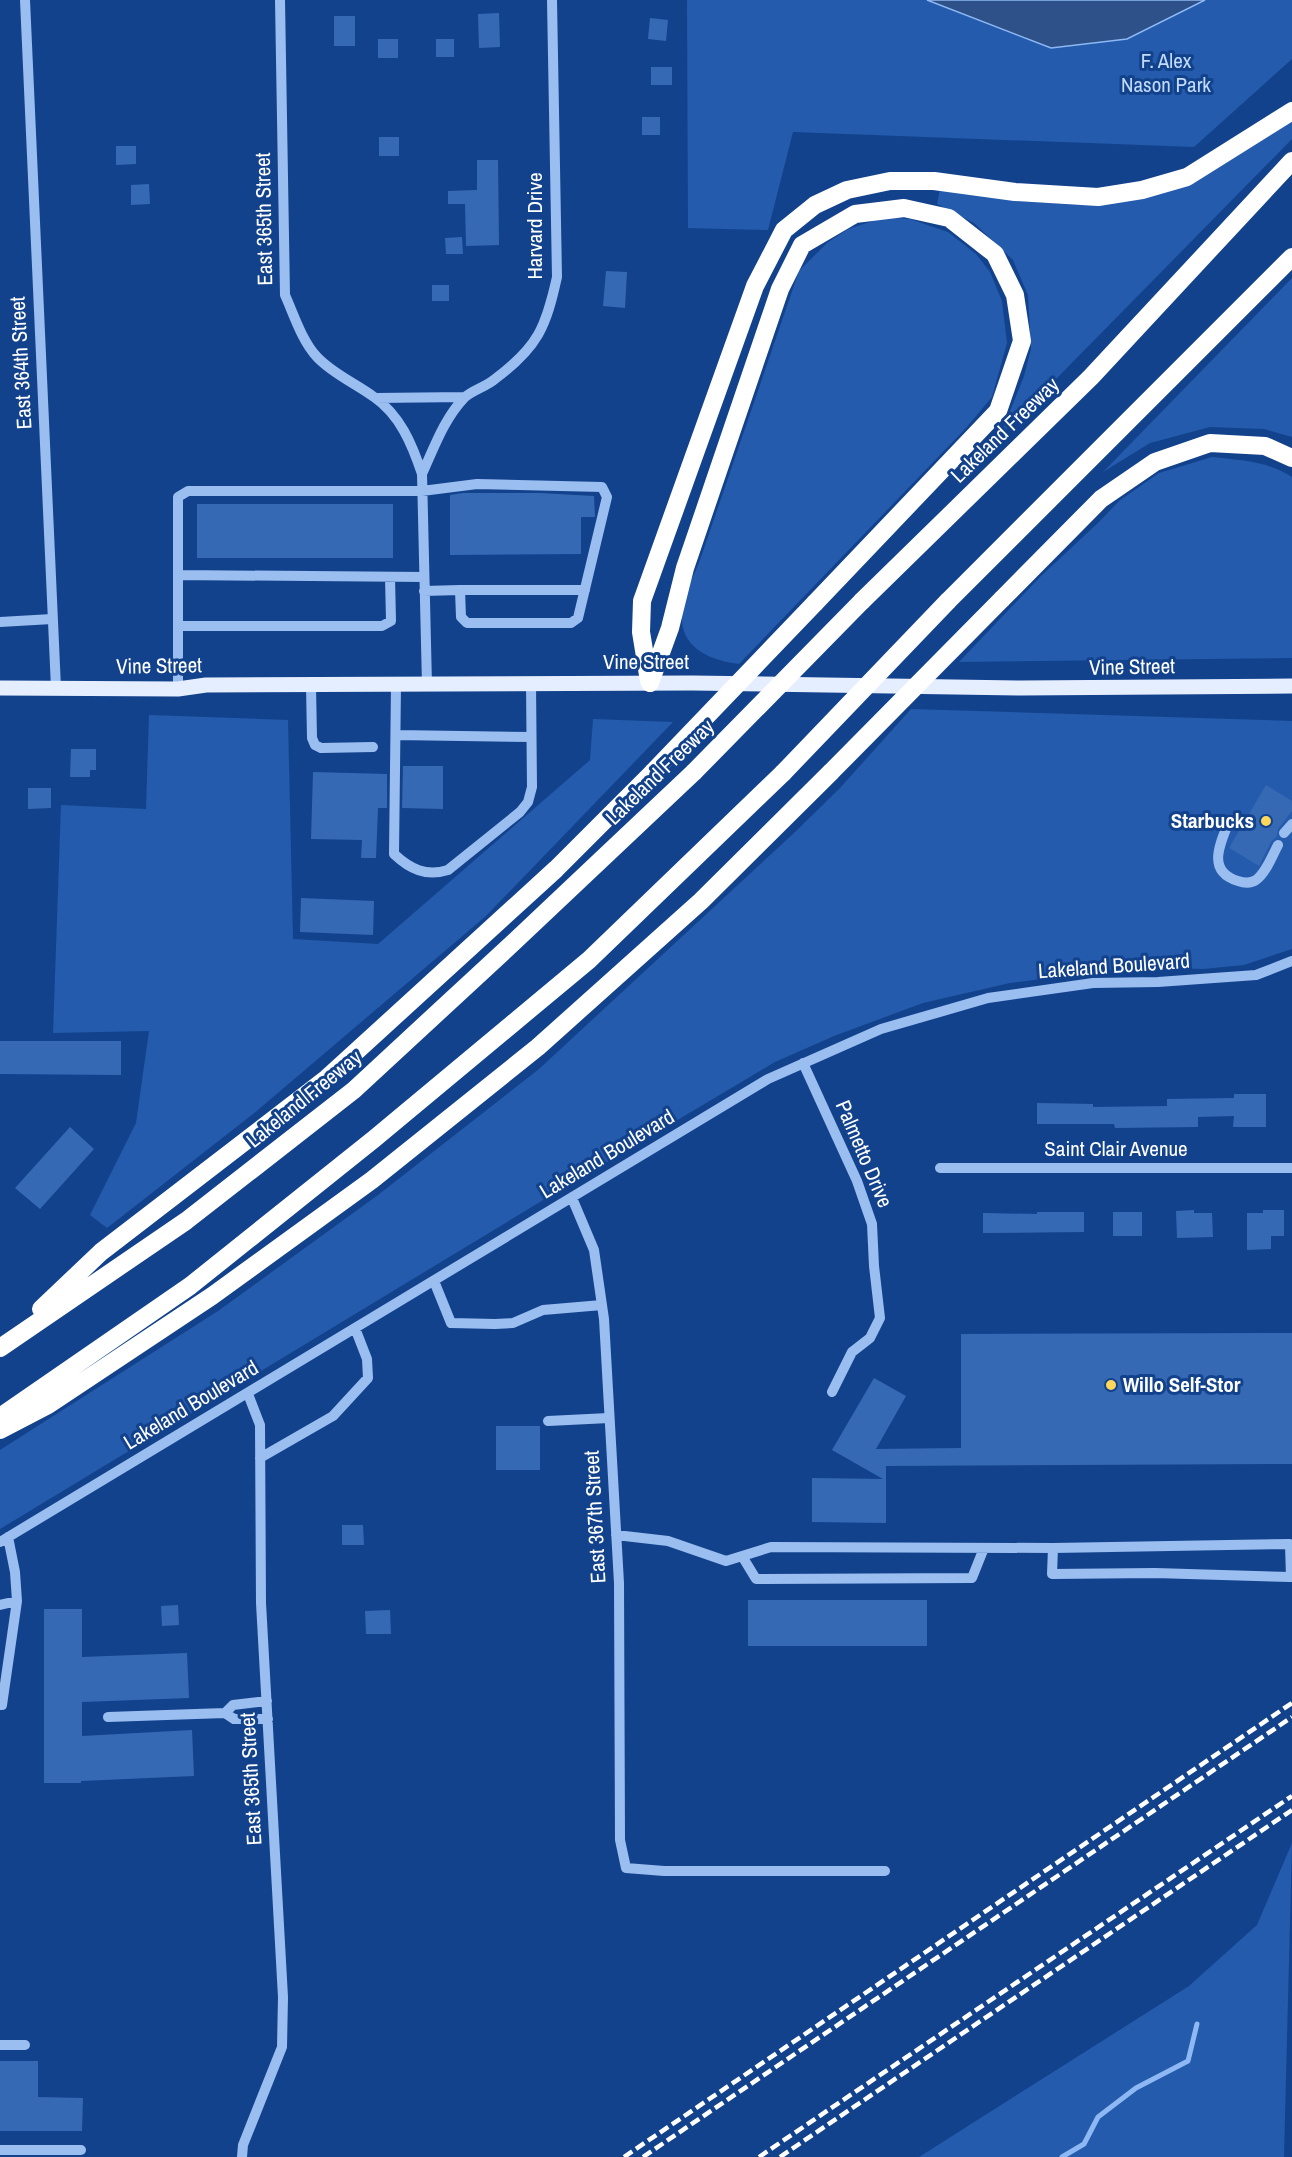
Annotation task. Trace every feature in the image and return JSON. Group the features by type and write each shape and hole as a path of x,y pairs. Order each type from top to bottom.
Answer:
{"highway":[{"path":"650,683 641,632 642,601 755,286 784,230 815,205 847,190 890,182 934,182 1015,192 1098,197 1142,190 1186,177 1292,111"},
{"name":"Lakeland Freeway","path":"0,1348 186,1221 354,1090 694,772 862,600 1091,377 1292,161"},
{"path":"0,1348 101,1252 326,1078 556,868 652,772 998,411 1022,341 1015,295 995,254 949,218 904,208 855,214 802,245 780,289 685,568 670,628 650,683"},
{"path":"0,1417 190,1286 374,1139 589,960 783,772 948,601 1292,257"},
{"path":"0,1430 48,1405 212,1296 372,1180 538,1047 700,901 831,772 1101,498 1155,462 1210,443 1265,446 1292,458"}],"main road":[{"name":"Vine Street","path":"0,688 178,689 206,686 650,683 1020,688 1292,686"}],"street":[{"name":"East 364th Street","path":"25,0 56,688"},
{"name":"East 365th Street","path":"280,0 285,295 300,330 316,356 340,376 376,398 396,418 412,445 422,474 427,685"},
{"name":"Harvard Drive","path":"422,474 445,423 465,396 493,382 515,364 537,340 549,312 557,277 552,0"},
{"path":"376,398 465,396"},
{"path":"178,689 178,497 188,491 422,491 477,484 602,487 607,497 578,618 571,623 467,623 461,617 460,590"},
{"path":"178,575 424,577"},
{"path":"178,626 382,626 391,621 390,577"},
{"path":"424,591 585,590"},
{"path":"0,622 52,619"},
{"path":"396,685 394,855 406,865 421,872 437,874 448,870 520,812 528,802 532,787 531,684"},
{"path":"311,686 312,738 315,745 321,748 373,747"},
{"path":"396,735 531,737"},
{"path":"1230,819 1218,855 1218,866 1233,880 1253,883 1261,876 1278,845"},
{"path":"1284,833 1292,824"},
{"name":"Lakeland Boulevard","path":"4,1540 768,1079 803,1063 881,1029 988,998 1093,983 1158,982 1256,975 1292,961"},
{"name":"Palmetto Drive","path":"803,1063 857,1181 872,1224 880,1318 870,1338 852,1352 832,1392"},
{"name":"Saint Clair Avenue","path":"940,1168 1292,1168"},
{"name":"East 367th Street","path":"572,1198 594,1250 602,1305 619,1583 620,1839 626,1868 664,1871 885,1871"},
{"path":"434,1281 451,1323 513,1323 543,1310 602,1305"},
{"path":"261,1458 333,1416 368,1378 367,1359 355,1328"},
{"name":"East 365th Street","path":"242,2157 243,2145 282,2047 283,1997 261,1603 260,1425 248,1394"},
{"path":"548,1421 609,1418"},
{"path":"616,1535 668,1541 726,1561 771,1547 1053,1548 1290,1544 1291,1577 1155,1573 1052,1575 1053,1548"},
{"path":"0,1705 17,1601 15,1572 4,1540"},
{"path":"742,1556 756,1579 972,1578 984,1548"},
{"path":"0,1605 17,1601"},
{"path":"225,1713 233,1705 267,1701"},
{"path":"108,1717 225,1713 234,1719 268,1719"},
{"path":"0,2045 25,2045"},
{"path":"0,2150 81,2150"}],"green space":[{"name":"F. Alex Nason Park","path":"687,0 1292,0 1292,59 1194,147 793,132 768,230 688,228"},
{"path":"1292,121 1292,139 1000,436 1024,376 1031,349 1028,295 1013,260 974,223 937,204 940,189 1019,201 1079,205 1120,201 1222,165"},
{"path":"885,217 910,219 948,232 976,254 990,272 1002,301 1007,343 992,397 966,428 739,664 710,657 688,639 682,620 682,604 699,563 799,271 827,243 848,229"},
{"path":"1292,278 1292,437 1264,429 1210,427 1150,443 1103,472"},
{"path":"1212,457 1263,464 1292,477 1292,658 959,662 1040,577 1119,501 1159,473"},
{"path":"911,709 1292,721 1292,949 1244,965 1203,969 1135,967 1010,983 923,1003 834,1036 775,1062 0,1529 0,1450 218,1311 378,1195 539,1069 795,832 840,788"},
{"path":"149,715 288,720 293,939 378,944 590,760 593,719 673,722 486,916 253,1114 107,1228 90,1215 136,1123 149,1031 53,1033 61,805 146,809"},
{"path":"1292,1843 1284,2157 919,2157 1189,1986 1257,1925"}],"shaded area":[{"path":"927,0 1205,0 1127,39 1051,48"}],"building":[{"path":"499,13 500,47 479,48 478,14"},
{"path":"334,16 355,16 355,46 334,46"},
{"path":"650,18 668,20 666,41 648,39"},
{"path":"378,39 398,39 398,58 378,58"},
{"path":"436,39 454,39 454,57 436,57"},
{"path":"651,67 672,67 672,85 651,85"},
{"path":"642,117 660,117 660,135 642,135"},
{"path":"379,137 399,137 399,156 379,156"},
{"path":"116,146 136,146 136,164 116,165"},
{"path":"477,160 498,160 499,245 466,246 465,204 448,204 448,191 477,190"},
{"path":"149,184 150,204 131,205 131,185"},
{"path":"462,237 463,254 446,254 445,238"},
{"path":"606,271 627,272 625,308 603,306"},
{"path":"432,285 449,285 449,301 432,301"},
{"path":"463,493 594,496 595,517 581,517 581,554 450,555 450,495"},
{"path":"197,504 393,504 393,558 197,558"},
{"path":"71,749 96,749 96,770 90,770 90,777 70,777"},
{"path":"403,766 443,766 443,809 402,808"},
{"path":"313,772 387,774 387,808 378,808 376,858 361,858 362,840 311,839"},
{"name":"Starbucks","path":"1266,785 1292,801 1292,811 1278,829 1277,836 1271,842 1259,866 1229,848"},
{"path":"28,788 51,788 51,808 28,809"},
{"path":"301,898 374,901 373,935 300,932"},
{"path":"0,1041 121,1041 121,1075 0,1074"},
{"path":"1234,1094 1266,1094 1266,1127 1233,1127 1234,1116 1198,1117 1198,1127 1115,1128 1114,1124 1037,1124 1037,1103 1093,1104 1093,1107 1167,1106 1167,1099 1234,1098"},
{"path":"70,1127 94,1149 40,1209 15,1188"},
{"path":"1194,1210 1194,1213 1212,1213 1213,1237 1177,1238 1176,1211"},
{"path":"1263,1210 1284,1210 1284,1236 1271,1236 1271,1249 1247,1250 1247,1213 1263,1213"},
{"path":"1037,1212 1084,1212 1084,1232 983,1233 983,1213 1037,1214"},
{"path":"1113,1212 1142,1212 1142,1236 1113,1236"},
{"path":"1292,1333 1292,1464 886,1466 886,1523 812,1522 812,1478 883,1479 832,1450 874,1378 906,1396 876,1449 961,1448 961,1334"},
{"path":"496,1426 540,1426 540,1470 496,1470"},
{"path":"342,1525 363,1525 364,1545 342,1545"},
{"path":"748,1600 927,1600 927,1646 748,1646"},
{"path":"178,1605 179,1625 162,1626 161,1606"},
{"path":"44,1609 82,1609 82,1657 187,1653 189,1698 82,1702 82,1736 192,1730 194,1776 44,1783"},
{"path":"390,1610 391,1634 366,1634 365,1611"},
{"path":"0,2061 38,2061 38,2097 83,2098 82,2131 0,2131"}],"waterway":[{"path":"1062,2157 1084,2144 1098,2117 1136,2088 1188,2061 1197,2024"}],"railway":[{"path":"624,2157 1292,1703"},
{"path":"643,2157 1292,1717"},
{"path":"759,2157 1292,1796"},
{"path":"780,2157 1292,1810"}],"place":[{"name":"Starbucks","path":"1266,821"},
{"name":"Willo Self-Stor","path":"1111,1385"}]}
